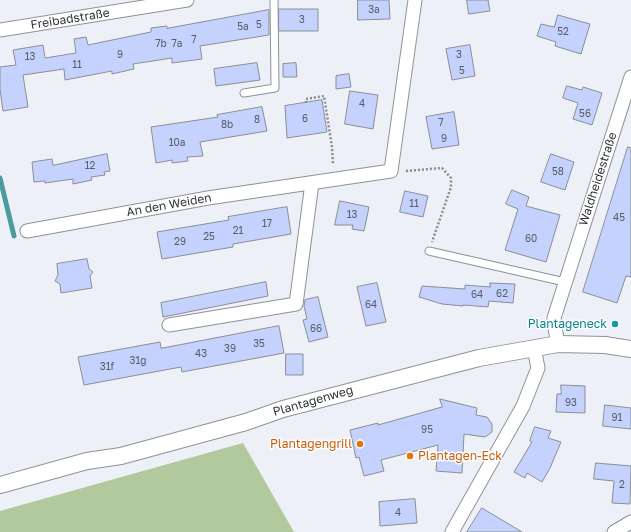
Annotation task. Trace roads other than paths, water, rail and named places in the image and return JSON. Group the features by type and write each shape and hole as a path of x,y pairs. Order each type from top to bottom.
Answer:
{"street":[{"name":"Freibadstraße","path":"0,30 187,0"},
{"name":"An den Weiden","path":"27,231 208,198 391,171 415,0"},
{"name":"Waldheidestraße","path":"558,344 554,318 627,101 631,77"},
{"path":"169,326 296,304 312,183"},
{"name":"Plantagenweg","path":"0,485 87,461 121,456 246,422 283,409 479,358 558,344 605,345 631,349"},
{"path":"452,532 523,406 538,368 534,348"},
{"path":"614,532 631,522"}],"lane":[{"path":"244,93 275,88 274,0"},
{"path":"429,252 565,282"}],"waterway":[{"path":"0,178 14,236"}],"place":[{"name":"Plantageneck","path":"615,324"},
{"name":"Plantagengrill","path":"360,444"},
{"name":"Plantagen-Eck","path":"410,456"}]}
